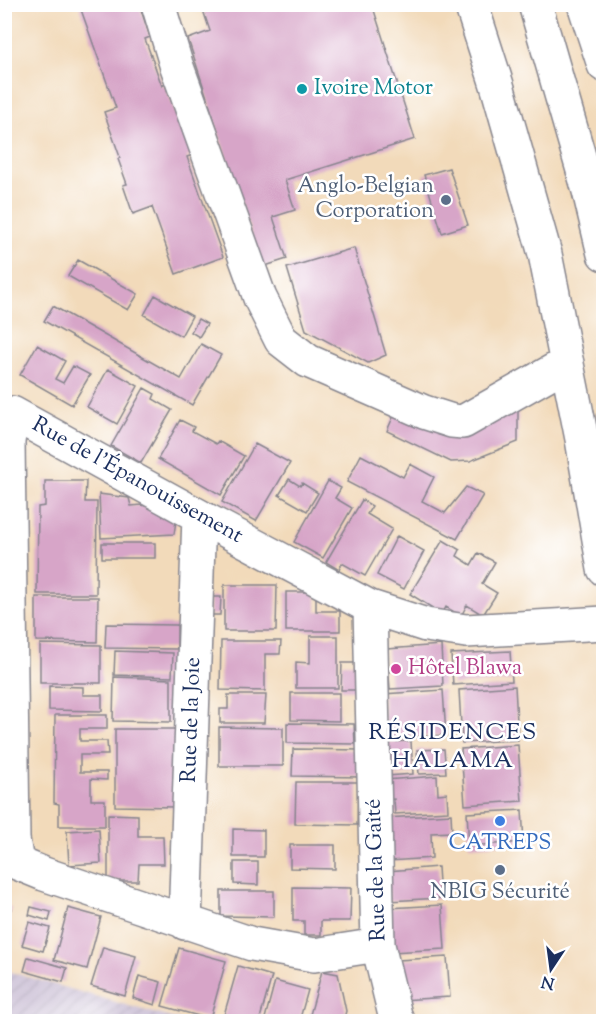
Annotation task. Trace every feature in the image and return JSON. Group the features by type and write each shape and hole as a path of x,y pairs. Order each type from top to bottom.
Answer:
{"main road":[{"path":"158,4 260,298 281,340 308,361 424,412 463,422 567,363"},
{"path":"471,4 497,85 544,254 582,439 603,569"},
{"path":"535,4 589,191 603,254"},
{"path":"584,4 603,65"},
{"name":"Rue de l'Épanouissement","path":"378,945 314,954 252,944 185,923 17,863 13,827 8,442 12,412 199,516 370,607 426,626 466,631 603,623"},
{"name":"Rue de la Joie","path":"185,923 199,516"},
{"name":"Rue de la Gaîté","path":"370,607 378,945 398,1022"}],"shaded area":[{"path":"4,970 168,1017 185,1021 5,1021"}],"building":[{"path":"79,4 139,4 150,37 145,39 162,86 165,84 183,132 190,130 198,153 187,157 223,257 176,274 152,207 133,214 123,185 127,184 118,159 120,157 104,112 116,108"},
{"name":"Ivoire Motor","path":"201,4 372,4 415,139 285,180 295,210 273,217 287,259 262,267 188,39 210,31"},
{"name":"Anglo-Belgian Corporation","path":"449,168 468,225 442,233 424,175"},
{"path":"354,248 386,355 368,363 306,330 287,268"},
{"path":"78,260 138,294 128,310 68,276"},
{"path":"155,295 192,316 181,336 144,315"},
{"path":"53,306 181,379 201,344 221,355 192,405 44,321"},
{"path":"198,319 207,324 199,337 191,332"},
{"path":"37,345 65,361 55,379 63,383 73,366 90,375 72,405 20,375"},
{"path":"108,369 138,386 117,424 87,407"},
{"path":"144,388 155,394 153,399 172,410 141,463 111,446"},
{"path":"518,403 518,442 470,461 451,462 387,431 398,406 454,435"},
{"path":"180,420 194,427 192,431 216,444 218,441 244,456 221,495 158,459"},
{"path":"255,444 290,463 256,521 222,502"},
{"path":"361,455 403,477 410,464 434,477 422,501 445,513 466,487 483,495 457,539 347,482"},
{"path":"289,479 300,486 302,483 318,493 307,511 279,495"},
{"path":"45,481 86,481 85,502 97,502 96,594 37,594 38,507 45,506"},
{"path":"328,481 341,488 335,498 352,508 323,558 294,542"},
{"path":"99,494 129,498 131,506 149,507 176,521 174,534 101,538"},
{"path":"362,500 372,506 367,514 392,529 365,576 342,563 339,570 326,562"},
{"path":"397,536 424,551 404,589 377,575"},
{"path":"443,540 460,550 457,556 471,565 478,553 495,562 482,584 497,593 483,615 467,605 461,616 446,607 442,614 410,594"},
{"path":"102,543 155,543 155,558 102,558"},
{"path":"224,585 277,585 276,631 224,631"},
{"path":"286,592 316,592 316,611 340,611 340,631 286,631"},
{"path":"36,597 98,597 97,642 36,641"},
{"path":"210,597 221,597 220,615 210,615"},
{"path":"106,624 177,625 177,649 105,648"},
{"path":"310,636 338,636 338,688 296,688 296,662 310,663"},
{"path":"221,641 281,641 280,654 265,654 265,691 220,690"},
{"path":"40,644 101,645 101,683 40,683"},
{"path":"441,645 443,686 390,689 387,649"},
{"path":"115,651 173,653 172,677 114,675"},
{"path":"510,651 512,681 453,685 451,654"},
{"path":"342,663 355,663 355,690 341,690"},
{"path":"114,677 171,679 171,722 113,721"},
{"path":"49,686 83,687 83,695 102,695 102,711 49,710"},
{"path":"515,686 518,740 462,743 459,690"},
{"path":"443,690 446,735 385,739 383,694"},
{"path":"291,693 339,693 339,721 291,720"},
{"path":"228,695 266,695 264,723 220,723 220,709 228,709"},
{"path":"55,715 107,715 107,729 80,729 80,741 107,741 108,755 80,755 80,772 107,772 107,780 91,779 91,800 105,800 105,826 59,826 59,804 54,803"},
{"path":"287,723 354,724 355,744 287,743"},
{"path":"219,727 283,728 283,766 219,766"},
{"path":"115,729 176,729 176,807 115,806"},
{"path":"411,741 413,774 387,776 385,742"},
{"path":"518,745 522,801 465,805 461,749"},
{"path":"293,749 361,750 361,777 292,776"},
{"path":"444,749 446,773 419,774 417,750"},
{"path":"437,776 438,794 447,793 448,811 395,814 394,799 386,800 385,780"},
{"path":"296,782 358,782 357,825 295,824"},
{"path":"522,810 524,842 469,846 467,813"},
{"path":"108,814 138,815 138,836 163,836 164,864 139,864 138,881 108,881"},
{"path":"451,814 452,832 431,833 432,858 389,861 386,818"},
{"path":"99,829 101,863 69,865 67,831"},
{"path":"233,829 264,830 264,857 233,857"},
{"path":"290,845 335,845 335,869 290,868"},
{"path":"234,862 258,862 258,885 234,884"},
{"path":"438,867 440,898 389,901 387,871"},
{"path":"293,887 351,888 350,921 321,921 321,935 304,935 304,921 293,921"},
{"path":"221,891 274,891 274,917 221,916"},
{"path":"442,905 445,949 391,952 388,908"},
{"path":"4,906 11,908 5,930 4,930"},
{"path":"31,907 51,912 49,921 29,915"},
{"path":"68,908 101,917 87,969 54,960"},
{"path":"29,922 50,928 43,951 22,945"},
{"path":"103,947 136,956 125,996 91,986"},
{"path":"179,948 226,961 210,1019 162,1006"},
{"path":"28,957 67,968 63,982 24,971"},
{"path":"447,957 450,997 401,1000 398,960"},
{"path":"238,966 272,976 259,1022 222,1022"},
{"path":"322,971 338,974 346,1011 343,1022 308,1022"},
{"path":"139,976 161,982 155,1005 133,998"},
{"path":"275,981 308,990 299,1022 264,1022"}],"place":[{"name":"Ivoire Motor","path":"302,89"},
{"name":"Anglo-Belgian Corporation","path":"446,200"},
{"name":"Hôtel Blawa","path":"396,669"},
{"name":"CATREPS","path":"500,821"},
{"name":"NBIG Sécurité","path":"500,870"}],"district":[{"name":"RÉSIDENCES HALAMA","path":"453,747"}]}
